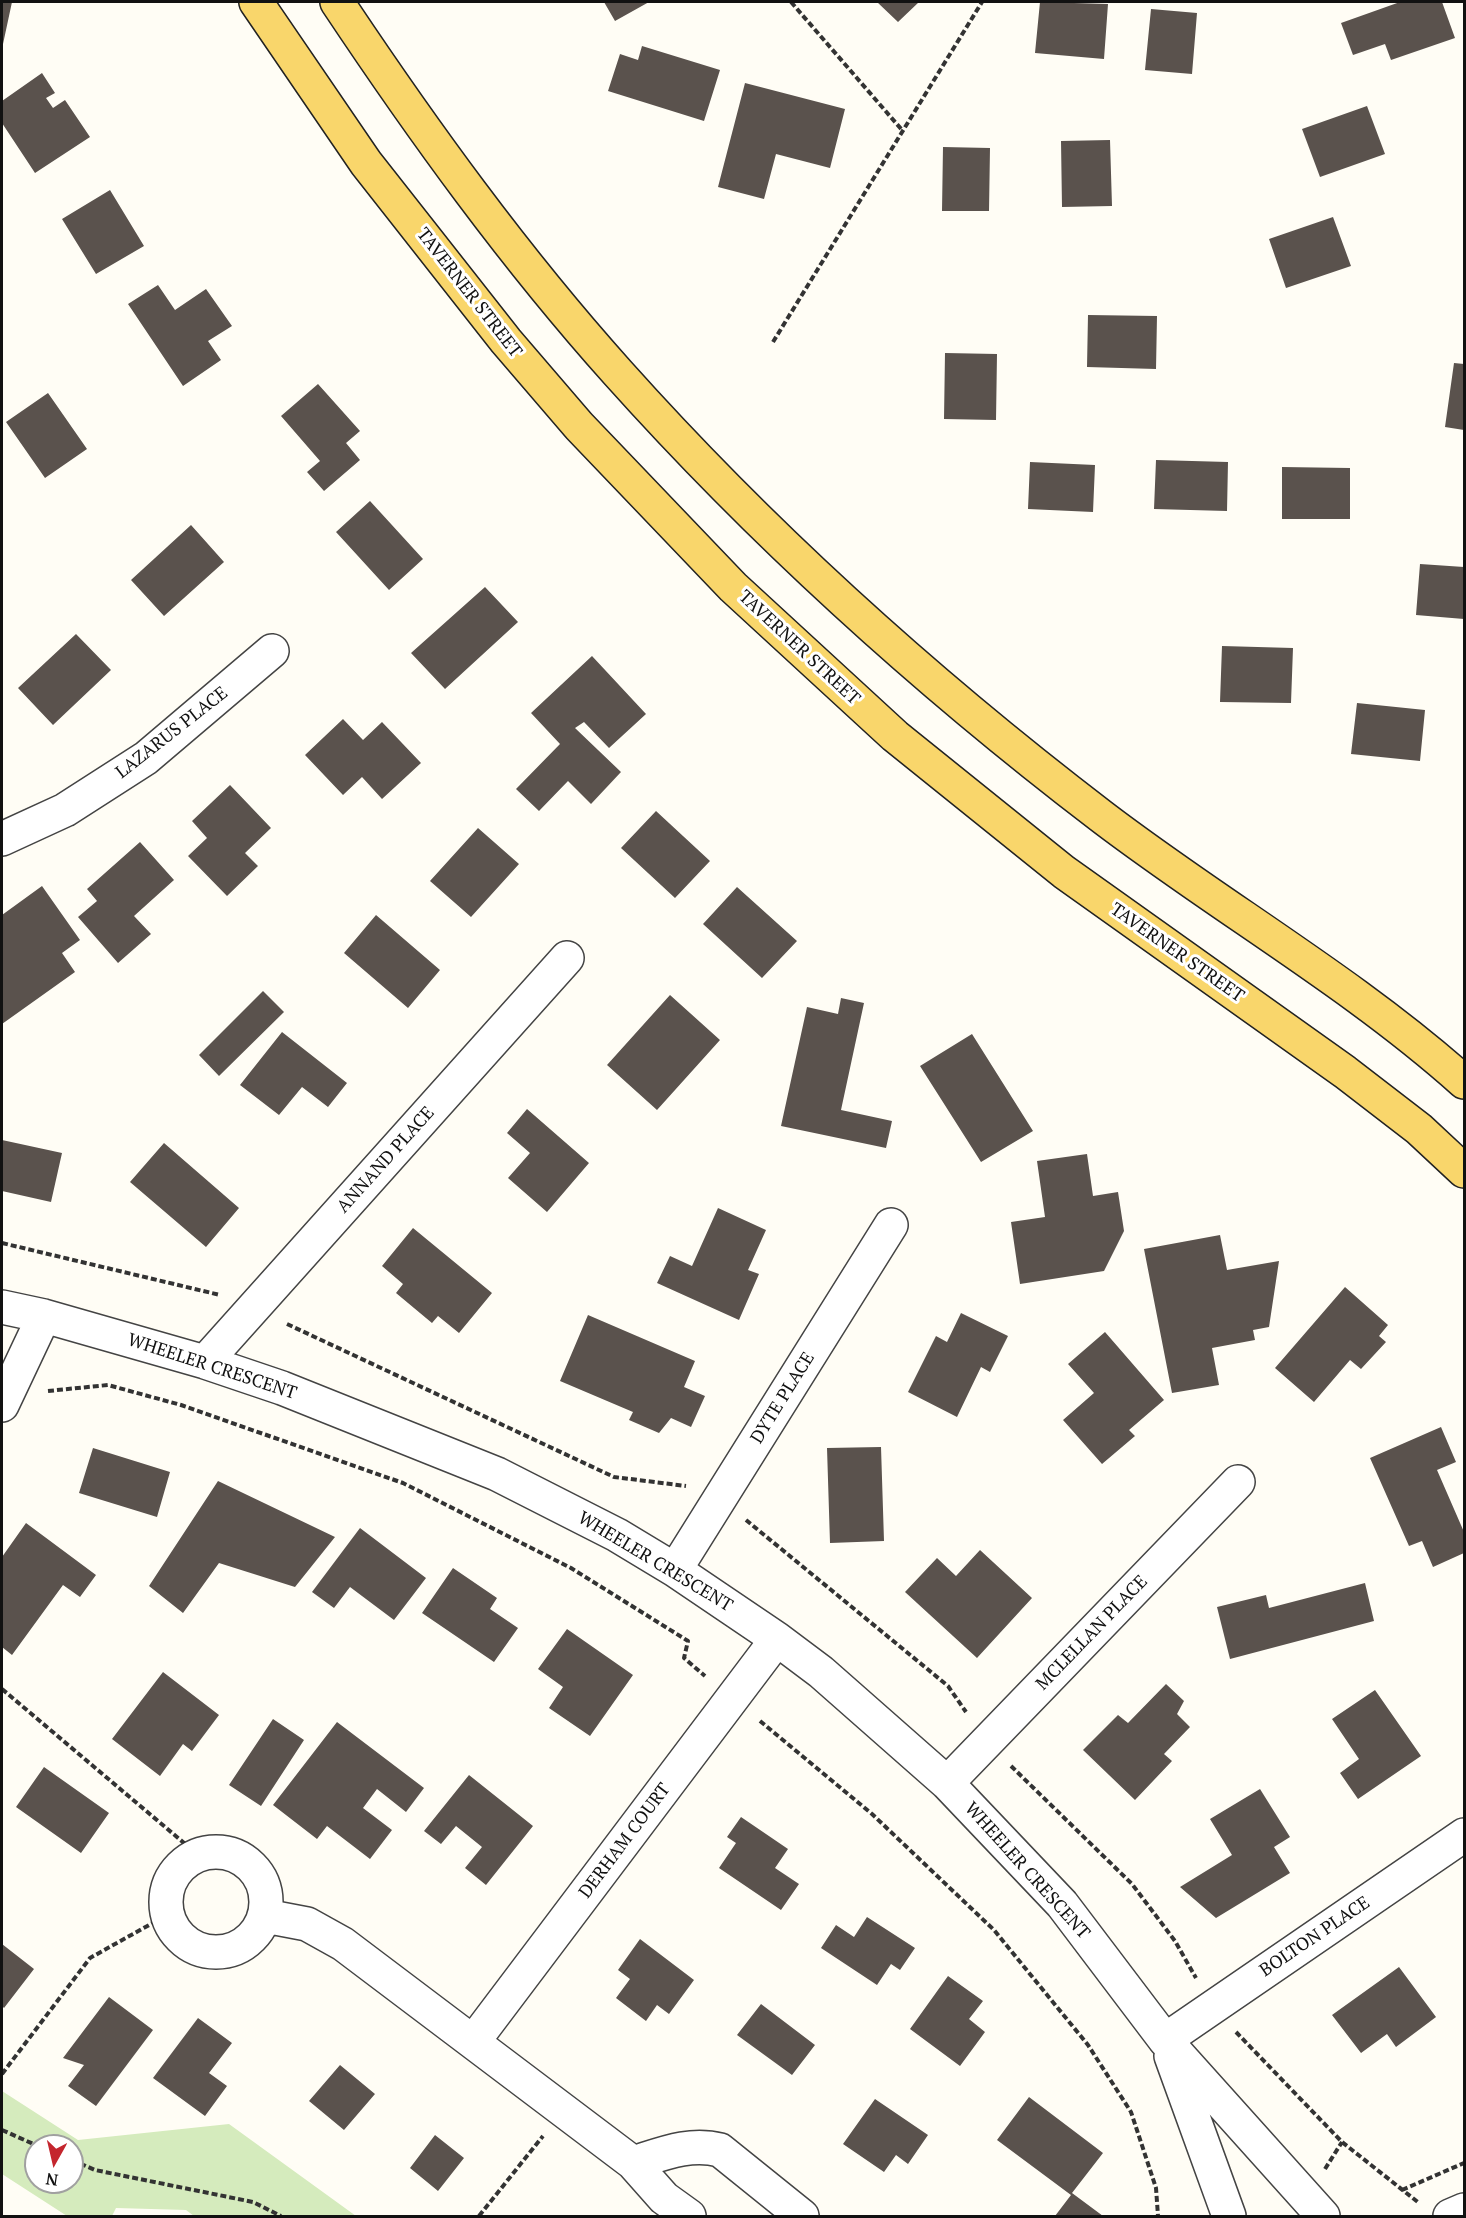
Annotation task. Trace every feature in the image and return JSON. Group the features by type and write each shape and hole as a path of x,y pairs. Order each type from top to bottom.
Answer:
{"main road":[{"name":"TAVERNER STREET","path":"256,2 366,163 506,341 579,426 733,588 895,736 1055,865 1345,1072 1419,1130 1464,1171"},
{"path":"337,2 416,119 488,215 617,372 762,526 915,667 1102,817 1374,1010 1464,1082"}],"street":[{"name":"LAZARUS PLACE","path":"2,839 65,810 146,758 272,651"},
{"name":"ANNAND PLACE","path":"205,1362 567,958"},
{"name":"DYTE PLACE","path":"675,1570 891,1225"},
{"name":"WHEELER CRESCENT","path":"2,1307 44,1316 205,1362 282,1388 497,1474 617,1535 675,1570 777,1639 821,1672 947,1783 1062,1904 1165,2040 1323,2217"},
{"path":"7,1395 44,1316"},
{"name":"MCLELLAN PLACE","path":"947,1783 1238,1482"},
{"name":"DERHAM COURT","path":"473,2042 777,1639"},
{"name":"BOLTON PLACE","path":"1165,2040 1464,1835"},
{"path":"216,1850 234,1854 250,1864 262,1879 267,1897 265,1916 257,1932 243,1945 225,1951 207,1952 189,1945 175,1932 167,1915 165,1897 171,1879 182,1864 197,1854 216,1850"},
{"path":"265,1916 306,1924 344,1944 633,2163 664,2198 689,2217"},
{"name":"WHEELER CRESCENT","path":"1165,2040 1229,2217"},
{"path":"633,2163 687,2147 704,2146 720,2150 802,2217"},
{"path":"1450,2217 1464,2210"}],"path":[{"path":"791,2 903,130"},
{"path":"773,342 982,2"},
{"path":"7,1395 108,1386 181,1406 403,1484 571,1568 688,1641 684,1658 872,1814 994,1930 1023,1965 1088,2045 1131,2112 1156,2188 1158,2217"},
{"path":"2,1689 197,1854"},
{"path":"2,2074 90,1958 167,1915"},
{"path":"479,2217 564,2110"},
{"path":"2,2130 24,2140"},
{"path":"1320,2177 1342,2142 1419,2203"},
{"path":"1402,2190 1464,2163"},
{"path":"84,2165 95,2170 253,2202 281,2217"}],"green space":[{"path":"2,2091 69,2134 24,2134 24,2188 2,2174"},
{"path":"229,2124 356,2216 194,2216 186,2210 116,2208 112,2216 67,2216 33,2194 84,2194 84,2139"}],"building":[{"path":"2,2 12,2 3,44 2,44"},
{"path":"604,2 649,2 615,21"},
{"path":"877,2 919,2 898,22"},
{"path":"1040,2 1108,4 1104,59 1035,53"},
{"path":"1400,2 1442,2 1455,38 1391,60 1385,44 1353,55 1341,23"},
{"path":"1151,9 1197,13 1192,74 1145,70"},
{"path":"642,46 720,70 704,121 608,91 620,54 638,60"},
{"path":"42,73 55,93 46,98 53,108 65,100 90,137 35,173 2,123 2,101"},
{"path":"745,83 845,109 830,168 776,154 764,199 718,187"},
{"path":"1367,106 1385,154 1320,177 1302,129"},
{"path":"1110,140 1112,206 1062,207 1061,141"},
{"path":"943,147 990,148 989,211 942,211"},
{"path":"110,190 144,246 96,274 62,219"},
{"path":"1333,217 1351,266 1286,288 1269,239"},
{"path":"158,285 175,310 206,289 232,326 208,341 221,360 183,386 128,304"},
{"path":"1088,315 1157,316 1156,369 1087,367"},
{"path":"945,353 997,354 996,420 944,419"},
{"path":"1454,363 1464,364 1464,430 1445,427"},
{"path":"318,384 360,431 346,443 360,460 324,491 307,472 320,461 281,416"},
{"path":"48,393 87,449 45,478 6,422"},
{"path":"1156,460 1228,462 1227,511 1154,509"},
{"path":"1030,462 1095,465 1093,512 1028,509"},
{"path":"1282,467 1350,468 1350,519 1282,519"},
{"path":"370,501 423,559 389,590 336,532"},
{"path":"191,525 224,562 164,616 131,580"},
{"path":"1420,564 1464,567 1464,619 1416,615"},
{"path":"485,587 518,622 445,689 411,653"},
{"path":"76,634 111,670 53,725 18,688"},
{"path":"1222,646 1293,648 1291,703 1220,702"},
{"path":"592,656 646,714 609,748 584,722 575,728 621,772 591,804 568,781 539,811 516,789 560,744 531,713"},
{"path":"1357,703 1425,710 1420,761 1351,754"},
{"path":"343,719 363,740 382,722 421,763 382,799 362,777 343,795 305,755"},
{"path":"230,785 271,828 245,853 258,866 227,896 188,856 207,838 192,821"},
{"path":"656,811 710,861 675,898 621,848"},
{"path":"478,828 519,864 471,917 430,881"},
{"path":"140,842 174,880 134,916 151,934 118,963 78,917 97,901 87,889"},
{"path":"42,886 80,940 62,953 75,972 2,1024 2,915"},
{"path":"737,887 797,941 762,978 703,924"},
{"path":"376,915 440,970 408,1008 344,953"},
{"path":"263,991 284,1012 219,1076 199,1055"},
{"path":"670,995 720,1040 657,1110 607,1065"},
{"path":"841,998 864,1003 841,1110 892,1121 886,1148 781,1126 807,1007 838,1014"},
{"path":"282,1032 347,1083 328,1107 302,1087 279,1115 240,1085"},
{"path":"972,1034 1033,1131 981,1162 920,1066"},
{"path":"527,1109 589,1163 547,1212 508,1178 530,1153 507,1133"},
{"path":"2,1140 62,1153 51,1202 2,1191"},
{"path":"164,1143 239,1208 206,1247 130,1182"},
{"path":"1087,1154 1093,1196 1118,1192 1124,1231 1104,1271 1020,1284 1011,1222 1045,1217 1037,1161"},
{"path":"718,1208 766,1230 748,1270 759,1274 739,1320 657,1283 670,1256 692,1266"},
{"path":"413,1228 492,1293 459,1333 438,1316 432,1323 396,1293 403,1284 382,1266"},
{"path":"1220,1235 1227,1270 1279,1261 1269,1327 1253,1330 1255,1340 1212,1348 1219,1385 1172,1393 1144,1249"},
{"path":"1345,1287 1388,1325 1379,1336 1386,1342 1361,1369 1350,1360 1314,1402 1275,1368"},
{"path":"961,1313 1008,1336 990,1372 981,1367 957,1417 908,1392 936,1336 947,1342"},
{"path":"588,1315 695,1361 684,1387 705,1396 691,1427 671,1418 659,1433 629,1420 633,1412 560,1381"},
{"path":"1105,1332 1164,1400 1129,1430 1135,1436 1102,1464 1063,1420 1094,1393 1068,1364"},
{"path":"1441,1427 1456,1462 1437,1470 1464,1532 1464,1553 1433,1567 1422,1541 1409,1546 1370,1458"},
{"path":"881,1447 884,1541 830,1543 827,1448"},
{"path":"93,1448 170,1472 157,1517 79,1493"},
{"path":"218,1481 335,1537 295,1587 219,1563 183,1613 149,1586"},
{"path":"26,1523 96,1575 80,1597 63,1585 12,1655 2,1647 2,1557"},
{"path":"360,1528 426,1578 394,1620 350,1587 334,1608 312,1592"},
{"path":"980,1550 1032,1598 977,1658 905,1592 937,1558 956,1576"},
{"path":"453,1568 497,1598 490,1609 518,1628 494,1662 422,1613"},
{"path":"1365,1583 1374,1621 1230,1659 1217,1607 1266,1595 1269,1608"},
{"path":"567,1629 633,1675 590,1736 549,1708 563,1687 538,1669"},
{"path":"163,1672 219,1715 192,1751 183,1744 160,1776 112,1739"},
{"path":"1166,1684 1184,1701 1177,1714 1190,1727 1164,1754 1172,1761 1135,1800 1083,1750 1118,1715 1128,1723"},
{"path":"1375,1690 1421,1756 1358,1799 1340,1773 1359,1759 1332,1719"},
{"path":"273,1719 304,1740 261,1806 229,1785"},
{"path":"337,1722 424,1788 406,1812 377,1789 363,1808 392,1830 370,1859 327,1826 317,1839 273,1805"},
{"path":"44,1767 109,1813 81,1853 16,1807"},
{"path":"469,1775 533,1826 486,1885 465,1868 482,1847 456,1826 441,1844 424,1831"},
{"path":"1260,1789 1290,1837 1274,1847 1290,1873 1216,1918 1180,1887 1232,1855 1210,1819"},
{"path":"741,1817 788,1849 775,1868 799,1884 781,1910 719,1868 736,1843 727,1837"},
{"path":"867,1917 915,1948 900,1970 891,1964 877,1985 821,1948 836,1925 854,1937"},
{"path":"640,1939 694,1980 669,2014 657,2005 646,2021 616,1998 630,1979 618,1970"},
{"path":"2,1944 34,1969 4,2008 2,2006"},
{"path":"1399,1967 1436,2017 1396,2047 1387,2034 1361,2053 1332,2015"},
{"path":"948,1976 983,2001 969,2019 985,2032 960,2066 910,2029"},
{"path":"109,1997 153,2030 96,2106 68,2086 84,2065 63,2058"},
{"path":"761,2004 815,2045 792,2075 737,2035"},
{"path":"198,2018 232,2043 209,2073 227,2086 205,2116 153,2078"},
{"path":"340,2065 375,2094 344,2130 309,2101"},
{"path":"1029,2097 1103,2153 1072,2193 1103,2216 1055,2216 1071,2195 997,2140"},
{"path":"875,2099 928,2135 908,2164 896,2155 884,2172 843,2144"},
{"path":"435,2135 464,2158 438,2191 410,2168"}]}
